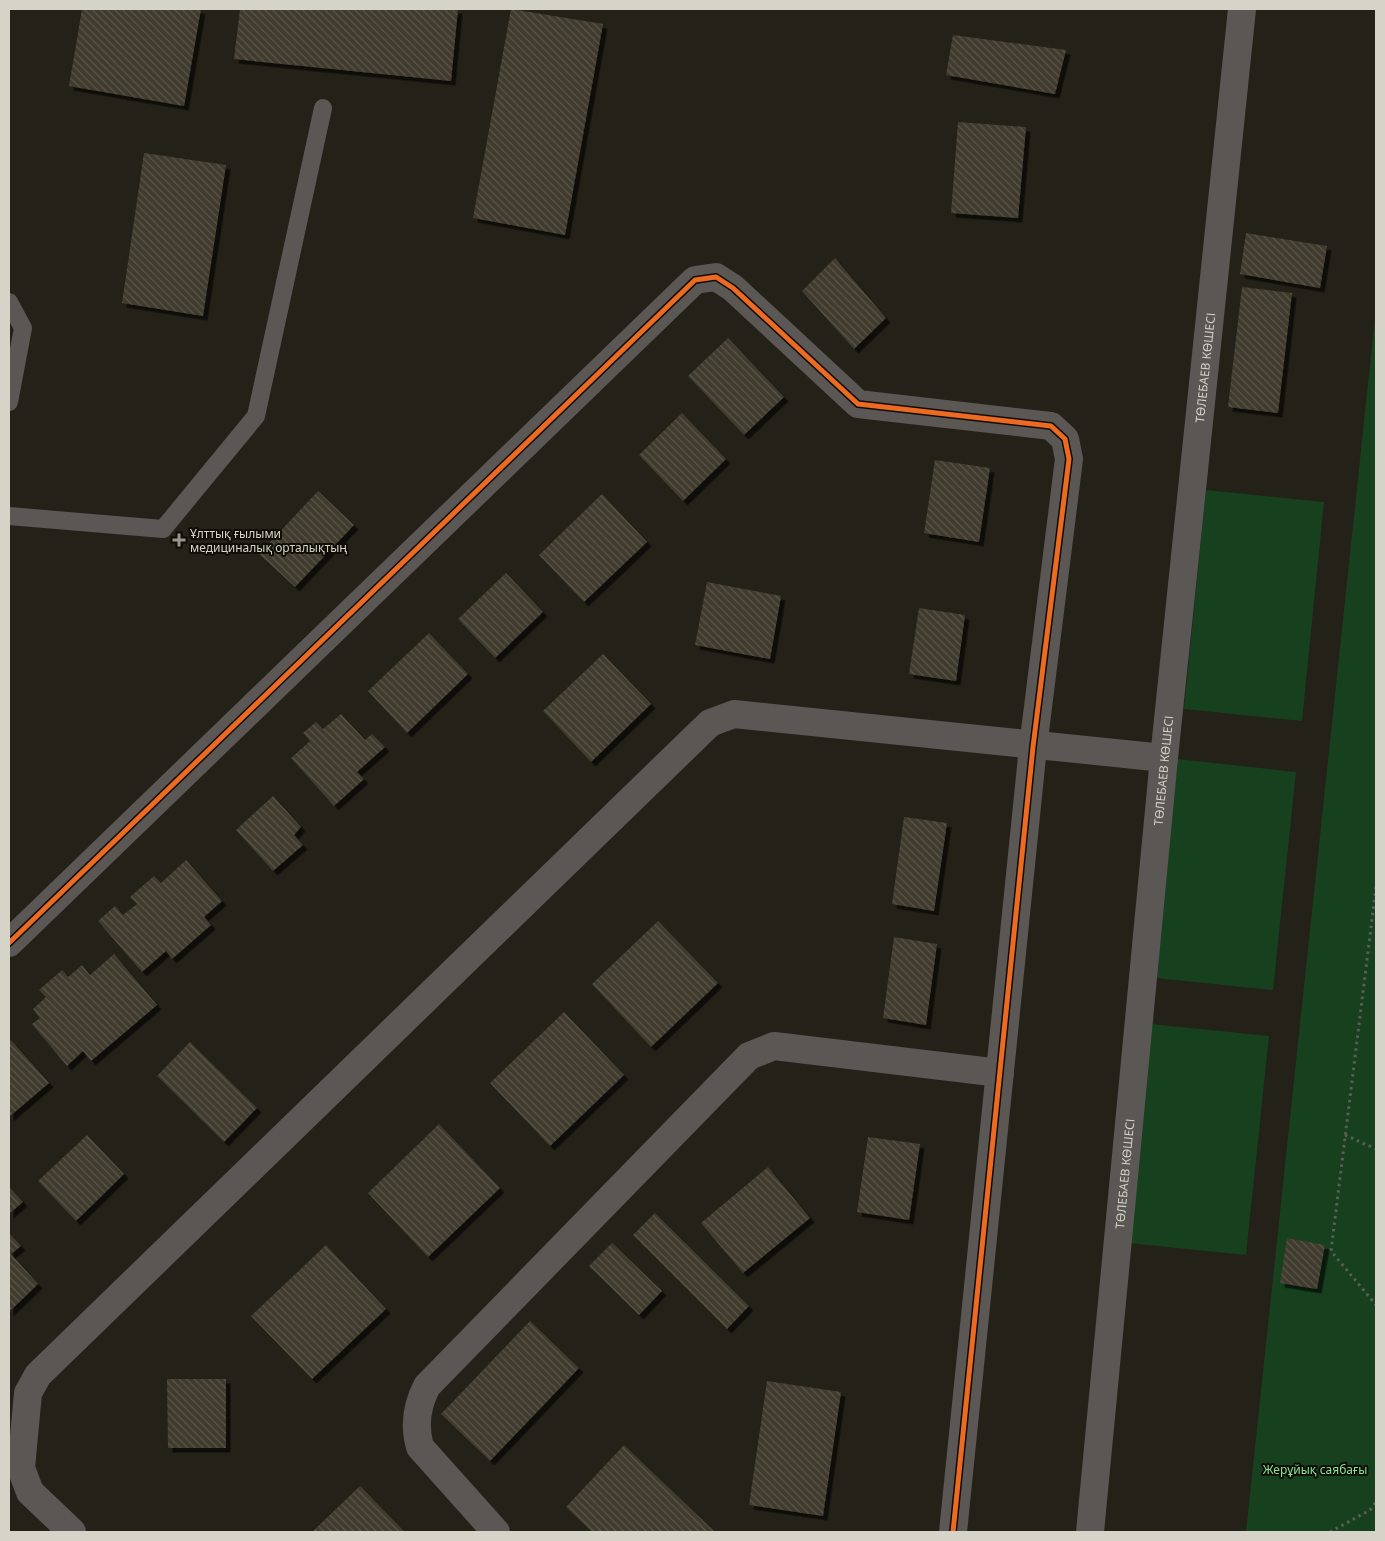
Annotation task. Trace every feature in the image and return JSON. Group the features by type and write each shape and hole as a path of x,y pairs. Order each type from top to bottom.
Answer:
{"street":[{"name":"ТӨЛЕБАЕВ КӨШЕСІ","path":"1090,1532 1164,758 1242,9"},
{"path":"9,943 695,280 716,277 733,288 858,404 1051,426 1065,439 1069,459 1033,746 953,1532"},
{"path":"72,1532 30,1492 21,1468 28,1393 38,1375 710,723 734,714 1164,758"},
{"path":"496,1532 420,1447 416,1433 419,1401 427,1386 750,1056 774,1046 1000,1073"}],"lane":[{"path":"9,516 163,529 256,416 323,108"},
{"path":"9,302 23,328 9,402"}],"path":[{"path":"1376,887 1331,1251 1376,1305"},
{"path":"1345,1135 1376,1149"},
{"path":"1330,1532 1370,1510 1376,1502"}],"green space":[{"name":"Жерұйық саябағы","path":"1376,309 1376,1532 1246,1532"},
{"path":"1206,490 1324,502 1302,721 1184,709"},
{"path":"1178,759 1296,772 1273,990 1155,978"},
{"path":"1151,1024 1269,1036 1246,1255 1128,1243"}],"building":[{"path":"82,9 201,9 184,106 69,86"},
{"path":"240,9 458,9 451,81 234,59"},
{"path":"511,9 603,24 565,235 473,218"},
{"path":"953,35 1066,50 1055,94 946,75"},
{"path":"958,122 1026,127 1018,218 951,213"},
{"path":"144,153 226,165 203,316 122,303"},
{"path":"1246,233 1327,246 1320,288 1240,274"},
{"path":"835,258 886,318 854,349 802,291"},
{"path":"1242,287 1292,293 1278,413 1228,407"},
{"path":"728,338 784,397 744,435 688,376"},
{"path":"682,413 726,459 683,501 639,455"},
{"path":"935,460 990,468 979,542 924,533"},
{"path":"318,491 354,525 295,587 259,554"},
{"path":"602,494 647,542 584,602 539,555"},
{"path":"506,573 543,612 495,658 458,619"},
{"path":"707,582 781,596 770,659 695,645"},
{"path":"919,608 965,615 956,681 909,674"},
{"path":"429,633 468,674 407,733 368,691"},
{"path":"603,654 651,704 591,762 543,711"},
{"path":"341,714 365,740 372,734 385,747 357,772 364,779 334,806 291,758 310,741 303,733 316,722 323,729"},
{"path":"273,796 301,827 294,835 303,845 273,871 236,830"},
{"path":"904,817 947,823 934,911 892,904"},
{"path":"186,860 222,901 204,917 211,925 172,959 166,951 142,972 98,921 115,906 123,915 137,904 130,897 154,876 161,883"},
{"path":"658,921 718,983 651,1047 592,984"},
{"path":"894,937 937,944 926,1025 883,1018"},
{"path":"114,954 157,1005 91,1061 83,1051 67,1066 32,1024 40,1018 33,1009 46,997 39,990 62,970 68,977 82,965 90,975"},
{"path":"564,1012 624,1075 550,1146 490,1083"},
{"path":"11,1040 49,1083 9,1117 9,1042"},
{"path":"190,1042 257,1108 224,1142 157,1076"},
{"path":"439,1124 500,1188 428,1257 368,1193"},
{"path":"87,1135 124,1174 76,1221 38,1181"},
{"path":"868,1137 920,1144 909,1220 857,1212"},
{"path":"768,1167 810,1218 743,1273 701,1223"},
{"path":"9,1187 23,1202 9,1214"},
{"path":"655,1213 749,1306 727,1329 633,1235"},
{"path":"9,1233 21,1246 11,1254 38,1284 9,1312"},
{"path":"1287,1238 1325,1245 1317,1289 1280,1283"},
{"path":"612,1243 662,1291 639,1315 589,1266"},
{"path":"326,1245 386,1309 312,1379 251,1316"},
{"path":"530,1321 579,1368 490,1461 441,1414"},
{"path":"167,1379 226,1379 226,1448 168,1448"},
{"path":"767,1381 841,1392 823,1516 749,1505"},
{"path":"624,1445 714,1531 592,1532 566,1507"},
{"path":"360,1486 405,1532 312,1532"}],"cycle path":[{"path":"9,943 695,280 716,277 733,288 858,404 1051,426 1065,439 1069,459 1033,747 953,1532"}],"place":[{"name":"Ұлттық ғылыми медициналық орталықтың","path":"179,540"}]}
